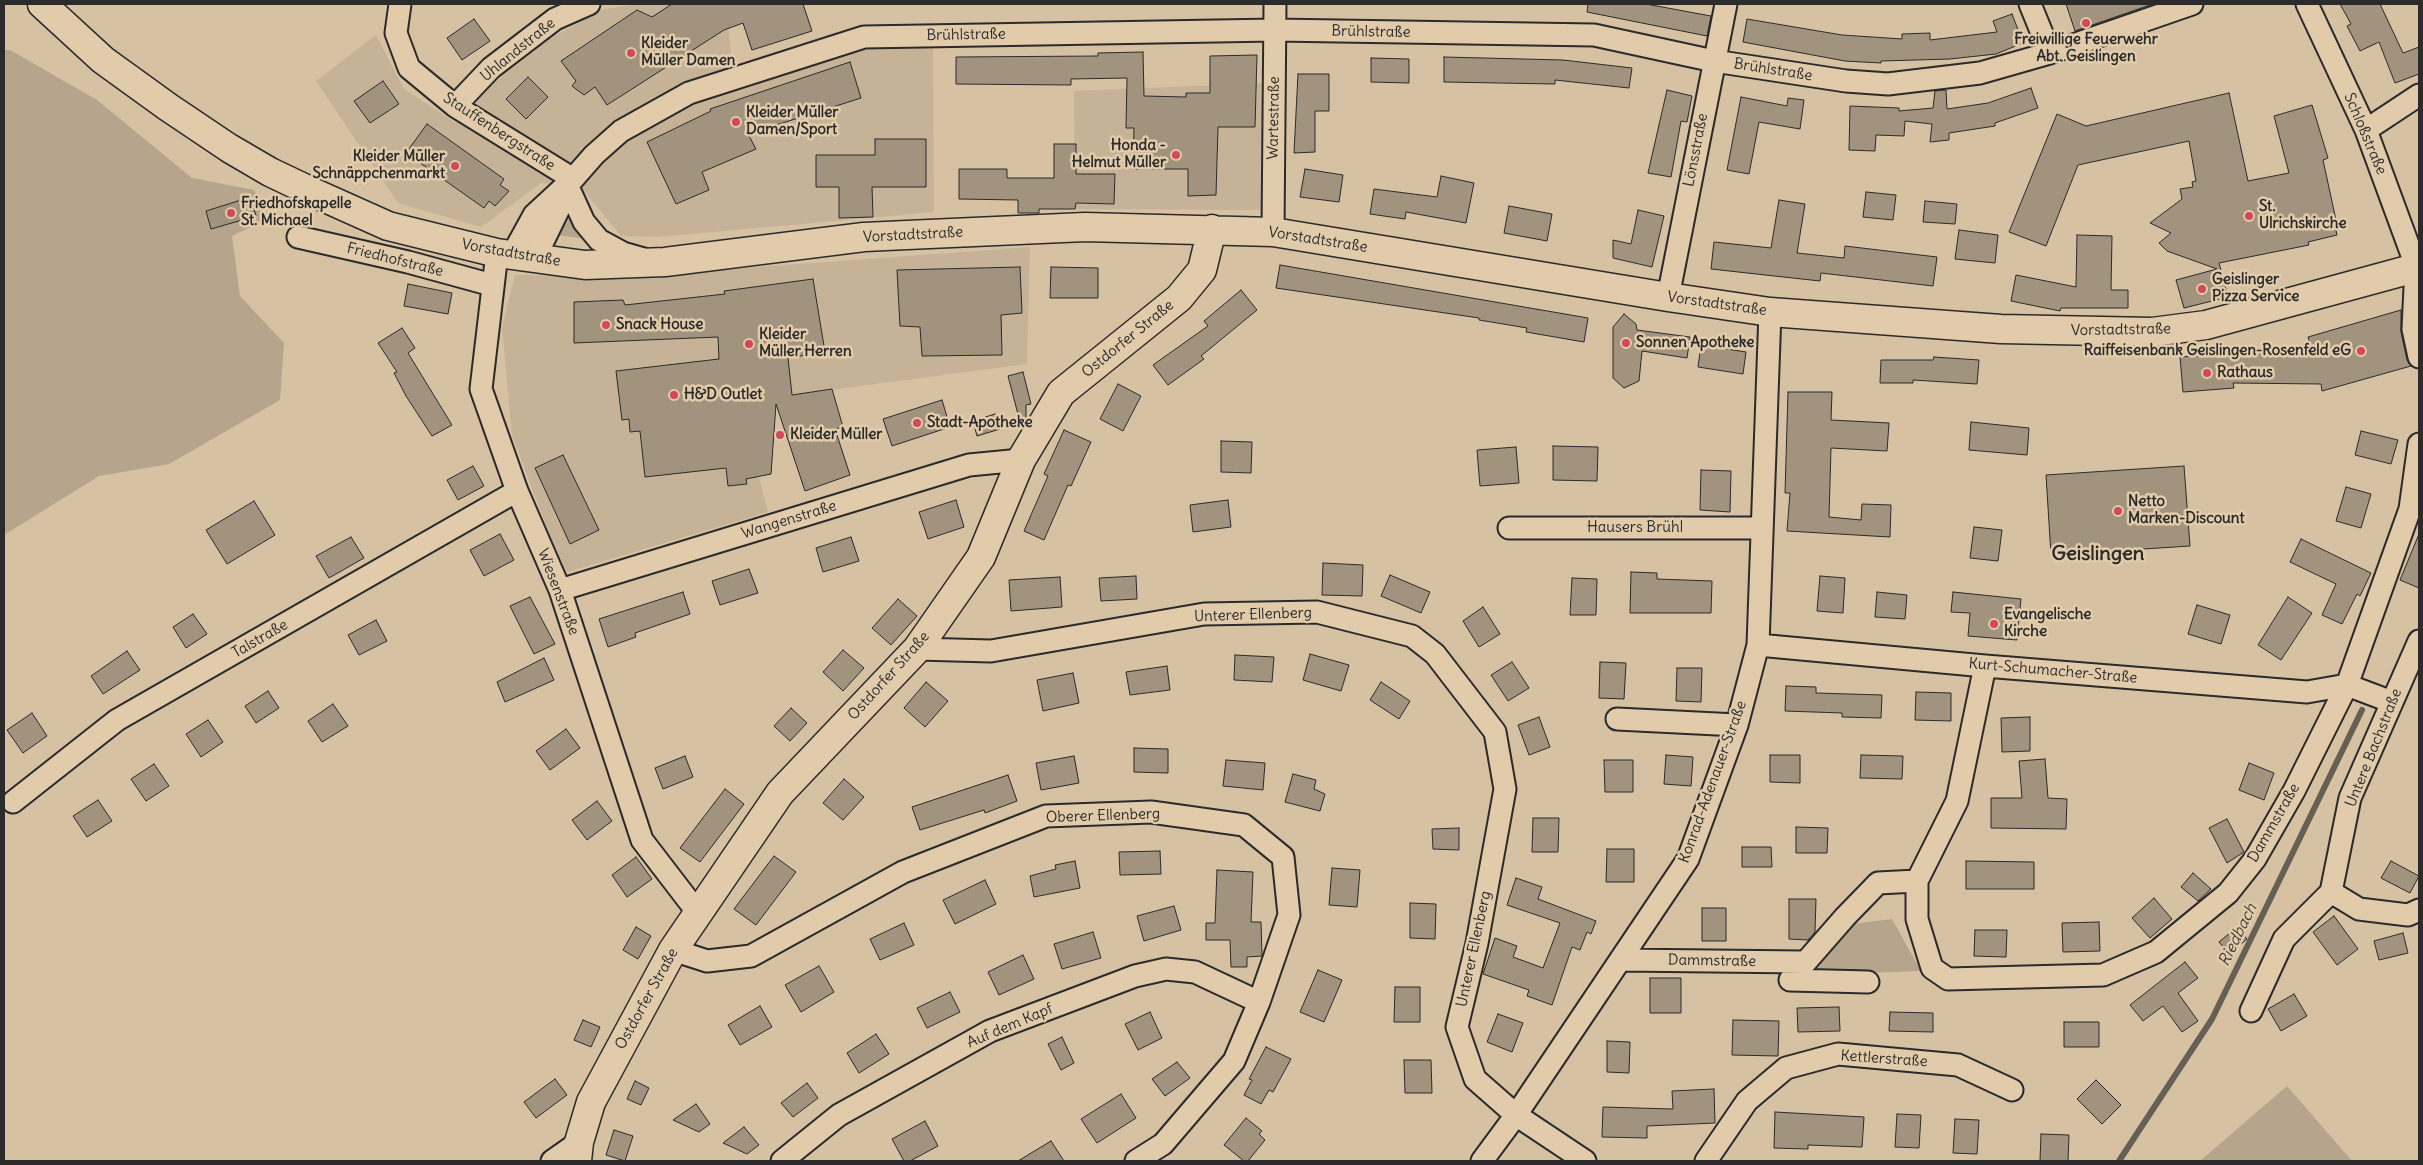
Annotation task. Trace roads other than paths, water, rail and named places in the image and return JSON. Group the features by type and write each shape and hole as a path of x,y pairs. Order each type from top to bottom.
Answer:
{"main road":[{"name":"Vorstadtstraße","path":"42,4 103,60 229,148 270,172 388,226 515,255 585,265 654,262 864,237 1085,227 1212,229 1273,232 1770,312 2001,330 2152,332 2206,326 2418,267"},
{"name":"Ostdorfer Straße","path":"578,1152 591,1102 673,950 780,793 917,649 981,556 1021,460 1061,393 1179,298 1202,270 1212,229"}],"street":[{"name":"Stauffenbergstraße","path":"400,4 396,33 410,68 455,106 571,184"},
{"name":"Uhlandstraße","path":"455,106 491,68 527,40 556,19 589,4"},
{"name":"Wartestraße","path":"1273,232 1275,4"},
{"name":"Lönsstraße","path":"1668,297 1726,4"},
{"path":"2030,4 2050,53"},
{"name":"Brühlstraße","path":"515,255 534,215 571,184 594,155 621,131 689,93 864,36 1275,30 1594,35 1714,61 1846,81 1888,84 1980,73 2050,53 2192,4"},
{"name":"Schloßstraße","path":"2307,4 2366,130 2418,267"},
{"path":"2366,130 2419,95"},
{"path":"571,184 584,222 599,240 623,253 654,262"},
{"name":"Friedhofstraße","path":"298,237 408,262 492,284"},
{"name":"Wiesenstraße","path":"515,255 492,284 481,389 517,491 560,590 642,840 698,913"},
{"path":"2418,267 2413,329 2419,357"},
{"name":"Konrad-Adenauer-Straße","path":"1482,1161 1516,1115 1688,859 1738,725 1758,645 1770,312"},
{"name":"Dammstraße","path":"1918,881 1918,919 1932,968 1948,979 2103,975 2156,952 2228,893 2255,859 2294,791 2347,685 2410,509 2419,444"},
{"name":"Wangenstraße","path":"560,590 969,465 1021,460"},
{"name":"Talstraße","path":"13,802 117,720 517,491"},
{"name":"Hausers Brühl","path":"1508,528 1762,528"},
{"name":"Unterer Ellenberg","path":"917,649 991,651 1204,614 1317,612 1412,636 1435,654 1495,732 1505,789 1477,943 1457,1027 1475,1079 1516,1115 1585,1161"},
{"name":"Untere Bachstraße","path":"2331,892 2350,798 2419,641"},
{"name":"Kurt-Schumacher-Straße","path":"1758,645 1985,666 2307,692 2347,685"},
{"path":"1868,982 1790,980 1804,962 1878,883 1918,881 1957,801 1985,666"},
{"path":"2347,685 2392,702"},
{"path":"1617,719 1738,725"},
{"name":"Oberer Ellenberg","path":"673,950 707,961 751,956 903,872 1046,816 1151,812 1244,825 1283,857 1289,915 1259,1002 1234,1061 1163,1144 1136,1161"},
{"path":"2251,1011 2284,939 2331,892 2359,909 2408,914 2419,910"},
{"name":"Dammstraße","path":"1620,960 1804,962"},
{"name":"Auf dem Kapf","path":"782,1161 838,1115 990,1031 1135,976 1166,969 1195,972 1259,1002"},
{"name":"Kettlerstraße","path":"1706,1161 1747,1100 1786,1068 1838,1054 1958,1066 2012,1090"},
{"name":"Ostdorfer Straße","path":"552,1161 578,1152"}],"waterway":[{"name":"Riedbach","path":"2119,1161 2212,1019 2362,710"}],"place":[{"name":"Freiwillige Feuerwehr Abt. Geislingen","path":"2086,23"},
{"name":"Kleider Müller Damen","path":"631,53"},
{"name":"Kleider Müller Damen/Sport","path":"736,122"},
{"name":"Honda - Helmut Müller","path":"1176,155"},
{"name":"Kleider Müller Schnäppchenmarkt","path":"455,166"},
{"name":"Friedhofskapelle St. Michael","path":"231,213"},
{"name":"St. Ulrichskirche","path":"2249,216"},
{"name":"Geislinger Pizza Service","path":"2202,289"},
{"name":"Snack House","path":"606,325"},
{"name":"Sonnen Apotheke","path":"1626,343"},
{"name":"Kleider Müller Herren","path":"749,344"},
{"name":"Raiffeisenbank Geislingen-Rosenfeld eG","path":"2361,351"},
{"name":"Rathaus","path":"2207,373"},
{"name":"H&D Outlet","path":"674,395"},
{"name":"Stadt-Apotheke","path":"917,423"},
{"name":"Kleider Müller","path":"780,435"},
{"name":"Netto Marken-Discount","path":"2118,511"},
{"name":"Evangelische Kirche","path":"1994,624"}],"district":[{"name":"Geislingen","path":"2098,554"}]}
